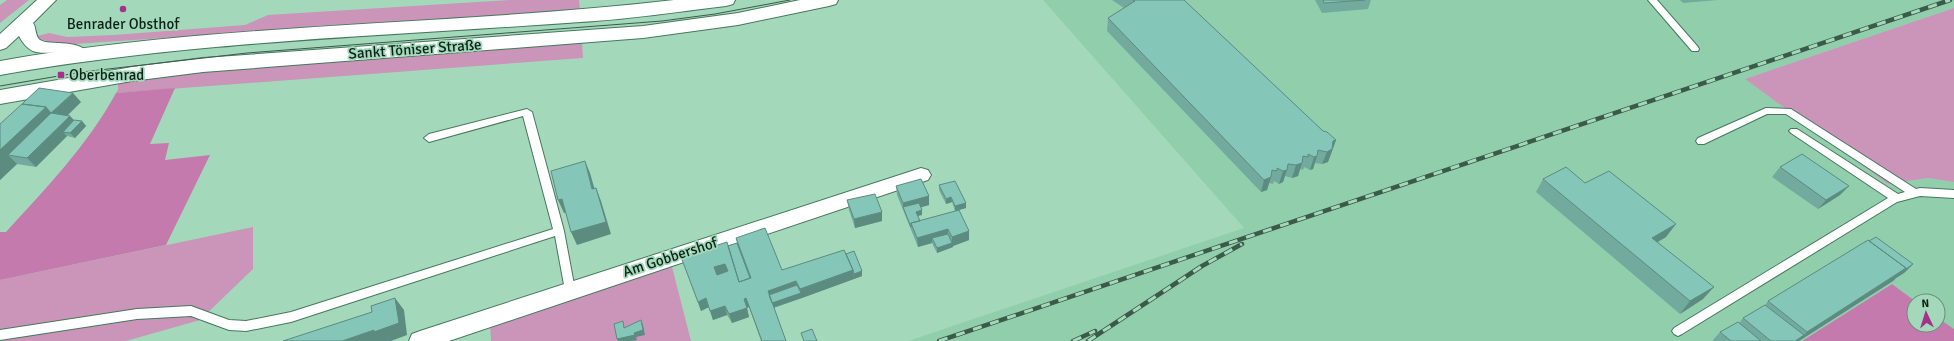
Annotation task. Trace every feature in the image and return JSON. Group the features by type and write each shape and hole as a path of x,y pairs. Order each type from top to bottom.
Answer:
{"main road":[{"name":"Sankt Töniser Straße","path":"0,68 81,55 224,39 604,14 726,0"},
{"name":"Sankt Töniser Straße","path":"0,97 132,74 203,65 596,36 675,28 738,19 829,0"}],"street":[{"path":"0,29 36,0"},
{"path":"0,44 47,0"},
{"path":"23,24 27,27 29,39 36,45 45,48 69,49 81,55"},
{"name":"Am Gobbershof","path":"420,341 570,290 921,175"}],"lane":[{"path":"1652,0 1695,49"},
{"path":"1701,141 1766,111 1788,111 1915,194"},
{"path":"429,138 527,112 559,231 570,290"},
{"path":"1794,131 1896,198"},
{"path":"1678,331 1896,198 1915,194 1954,194"},
{"path":"0,335 136,314 191,311 229,325 246,326 291,317 559,231"}],"shaded area":[{"path":"7,0 29,0 0,23 0,5"},
{"path":"511,0 579,0 580,10 59,45 34,37 49,33 67,37 245,25 268,15"},
{"path":"1043,0 1954,0 1954,8 1745,79 1888,184 1928,178 1954,182 1954,329 1946,324 1946,293 1906,293 1906,294 1892,284 1802,341 908,341 1244,228"},
{"path":"1954,8 1954,182 1928,178 1888,184 1745,79"},
{"path":"582,43 583,58 116,93 118,90 118,82 204,71"},
{"path":"175,88 150,144 169,143 165,160 210,155 166,245 0,280 0,232 6,232 65,166 92,131 116,93"},
{"path":"253,227 253,269 200,320 126,341 0,341 0,280"},
{"path":"671,263 691,341 491,341 490,323"},
{"path":"1892,284 1906,294 1906,333 1946,333 1946,324 1954,329 1954,341 1802,341"}],"building":[{"path":"1133,0 1184,0 1323,131 1327,132 1336,140 1333,141 1332,149 1327,152 1318,150 1317,156 1314,157 1308,154 1308,157 1303,156 1302,163 1296,165 1288,164 1287,170 1283,171 1277,168 1277,171 1272,170 1271,177 1264,180 1108,18 1135,1"},
{"path":"1323,0 1365,0 1324,3"},
{"path":"39,88 73,93 51,113 46,107 22,104"},
{"path":"22,104 46,107 0,150 0,124"},
{"path":"51,113 70,116 27,158 8,155"},
{"path":"74,120 82,121 70,133 63,132"},
{"path":"1802,154 1849,186 1826,200 1780,167"},
{"path":"585,161 592,189 596,188 606,222 571,232 562,199 558,200 551,171"},
{"path":"1566,167 1585,183 1609,171 1676,224 1652,238 1714,287 1690,301 1543,179"},
{"path":"921,179 929,196 903,203 896,186"},
{"path":"955,181 966,203 955,206 951,197 946,199 939,185"},
{"path":"875,194 882,212 854,219 847,200"},
{"path":"919,203 922,210 916,212 920,221 911,223 911,227 903,207"},
{"path":"959,210 969,231 952,237 948,229 917,238 911,223"},
{"path":"765,228 782,270 844,250 853,270 800,289 796,281 768,291 786,341 762,341 746,298 744,299 747,308 729,314 725,306 710,311 706,298 698,302 681,257 727,242 739,282 751,278 736,238","holes":["725,264 728,271 717,275 714,267"]},
{"path":"948,234 952,243 937,248 932,238"},
{"path":"1876,237 1913,264 1906,269 1869,241"},
{"path":"1868,240 1906,268 1807,332 1768,301"},
{"path":"737,243 750,278 739,282 728,246"},
{"path":"854,251 862,271 854,274 846,254"},
{"path":"797,285 801,293 772,303 769,295"},
{"path":"395,298 399,323 342,341 283,341 372,312 371,306"},
{"path":"1765,305 1804,335 1795,341 1771,341 1743,318"},
{"path":"641,320 643,330 634,333 635,335 617,339 614,324 623,321 624,328"},
{"path":"1738,322 1761,341 1731,341 1720,332"},
{"path":"812,329 817,341 804,341 801,333"}],"tram line":[{"path":"0,86 82,72 247,53 662,21 715,14 790,0"}],"railway":[{"path":"939,341 1950,0"},
{"path":"1088,341 1202,266 1242,244"},
{"path":"1073,341 1095,331"}],"place":[{"name":"Benrader Obsthof","path":"123,9"},
{"name":"Oberbenrad","path":"61,75"}]}
